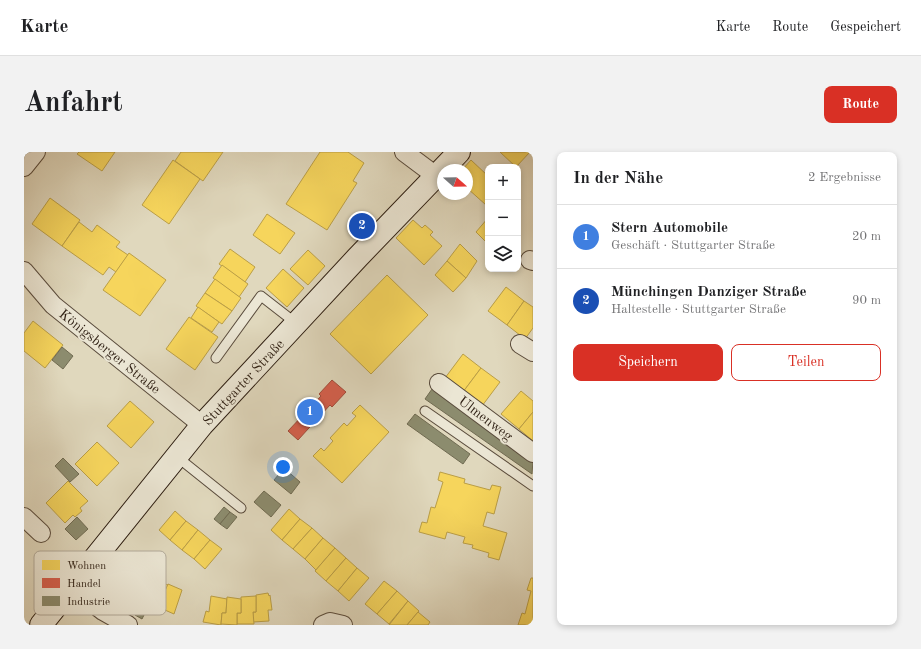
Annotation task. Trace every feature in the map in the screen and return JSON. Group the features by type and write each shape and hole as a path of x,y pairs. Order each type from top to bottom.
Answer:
{"street":[{"path":"24,167 36,152"},
{"path":"404,152 436,176"},
{"name":"Stuttgarter Straße","path":"101,551 202,425 357,258 459,152"},
{"name":"Königsberger Straße","path":"24,271 53,305 202,425"},
{"name":"Ulmenweg","path":"439,383 533,453"},
{"path":"24,517 41,533"},
{"name":"Stuttgarter Straße","path":"41,625 49,615"},
{"path":"110,615 128,625"},
{"path":"323,625 330,622 343,625"}],"lane":[{"path":"216,358 261,296 297,324"},
{"path":"425,411 533,486"},
{"path":"176,456 241,508"}],"building: Wohnen":[{"path":"79,152 115,152 102,171 77,154"},
{"path":"181,152 223,152 203,181 175,161"},
{"path":"320,152 348,152 364,163 353,181 357,183 327,230 286,204"},
{"path":"500,152 530,152 519,164 513,164"},
{"path":"173,160 200,179 169,224 142,205"},
{"path":"471,160 485,173 485,204 473,193 473,164 467,164"},
{"path":"50,198 80,220 62,246 32,224"},
{"path":"267,214 295,233 280,254 253,235"},
{"path":"413,220 422,228 425,225 433,232 430,235 442,246 424,265 396,238"},
{"path":"79,222 92,232 97,225 120,242 116,247 128,255 116,272 109,267 103,275 62,246"},
{"path":"485,222 485,241 476,232"},
{"path":"460,244 477,261 466,278 447,261"},
{"path":"230,249 255,267 245,282 219,264"},
{"path":"308,250 325,266 308,285 290,269"},
{"path":"129,253 166,280 140,316 103,290"},
{"path":"447,261 466,278 453,292 435,275"},
{"path":"222,265 248,284 239,297 213,278"},
{"path":"283,269 304,288 287,307 266,288"},
{"path":"387,275 428,315 371,374 330,334"},
{"path":"215,279 241,298 232,311 205,293"},
{"path":"506,287 524,301 507,325 488,311"},
{"path":"205,293 232,311 222,324 196,306"},
{"path":"524,301 533,307 533,328 525,339 507,325"},
{"path":"198,307 219,322 212,332 191,318"},
{"path":"189,317 218,337 195,370 166,349"},
{"path":"33,321 63,345 45,368 24,351 24,333"},
{"path":"463,354 481,368 463,392 445,378"},
{"path":"481,368 500,382 482,406 463,392"},
{"path":"521,391 533,401 533,412 519,429 501,414"},
{"path":"130,401 154,422 131,448 107,426"},
{"path":"360,405 389,432 342,483 313,456 321,448 324,451 333,441 330,438 344,423 347,426 356,416 352,413"},
{"path":"533,412 533,441 519,429"},
{"path":"97,442 119,463 97,486 75,464"},
{"path":"440,472 465,479 464,483 490,490 492,485 501,487 494,514 487,512 483,526 507,533 499,560 488,557 489,553 472,548 473,545 463,543 465,537 447,532 445,539 419,532 422,522 427,523 431,507 435,508 443,482 438,480"},
{"path":"68,481 88,501 80,508 82,511 75,517 73,515 65,523 46,503"},
{"path":"289,509 300,519 282,540 271,530"},
{"path":"175,511 186,521 170,540 159,530"},
{"path":"300,519 312,528 293,549 282,540"},
{"path":"186,521 198,530 182,550 170,540"},
{"path":"312,528 323,538 305,559 293,549"},
{"path":"198,530 210,540 194,559 182,550"},
{"path":"323,538 335,548 316,570 305,559"},
{"path":"210,540 222,549 205,569 194,559"},
{"path":"335,548 346,558 326,581 315,571"},
{"path":"346,558 357,568 338,591 326,581"},
{"path":"357,568 369,578 349,601 338,591"},
{"path":"531,578 533,578 533,625 518,625 522,613 525,614 531,591 527,590"},
{"path":"384,581 397,591 377,614 365,604"},
{"path":"168,584 182,590 174,614 166,610 166,589"},
{"path":"397,591 408,601 389,624 377,614"},
{"path":"268,593 269,596 270,595 272,610 268,610 269,621 253,622 253,612 256,612 256,595"},
{"path":"211,596 227,599 226,613 222,613 221,625 203,622 206,611 209,612"},
{"path":"256,596 256,612 253,612 254,624 237,624 237,613 241,613 241,597"},
{"path":"227,597 241,599 241,613 237,613 237,625 221,624 222,613 226,613"},
{"path":"408,601 419,611 407,625 389,625"},
{"path":"418,612 430,622 428,625 407,625"}],"building: Handel":[{"path":"332,380 346,392 332,407 330,405 298,440 288,431 321,396 319,394"}],"building: Industrie":[{"path":"62,347 73,356 63,369 52,360"},
{"path":"432,389 533,460 532,474 425,399"},
{"path":"415,414 470,454 463,464 407,424"},
{"path":"63,458 79,474 70,482 55,466"},
{"path":"284,468 300,482 291,494 274,480"},
{"path":"264,491 281,505 271,517 254,502"},
{"path":"224,507 230,512 220,524 214,519"},
{"path":"230,512 237,517 227,529 220,524"},
{"path":"77,517 88,529 76,540 65,529"},
{"path":"135,615 144,615 142,619"}],"place":[{"name":"Münchingen Danziger Straße","path":"362,226"},
{"name":"Stern Automobile","path":"310,412"}]}
